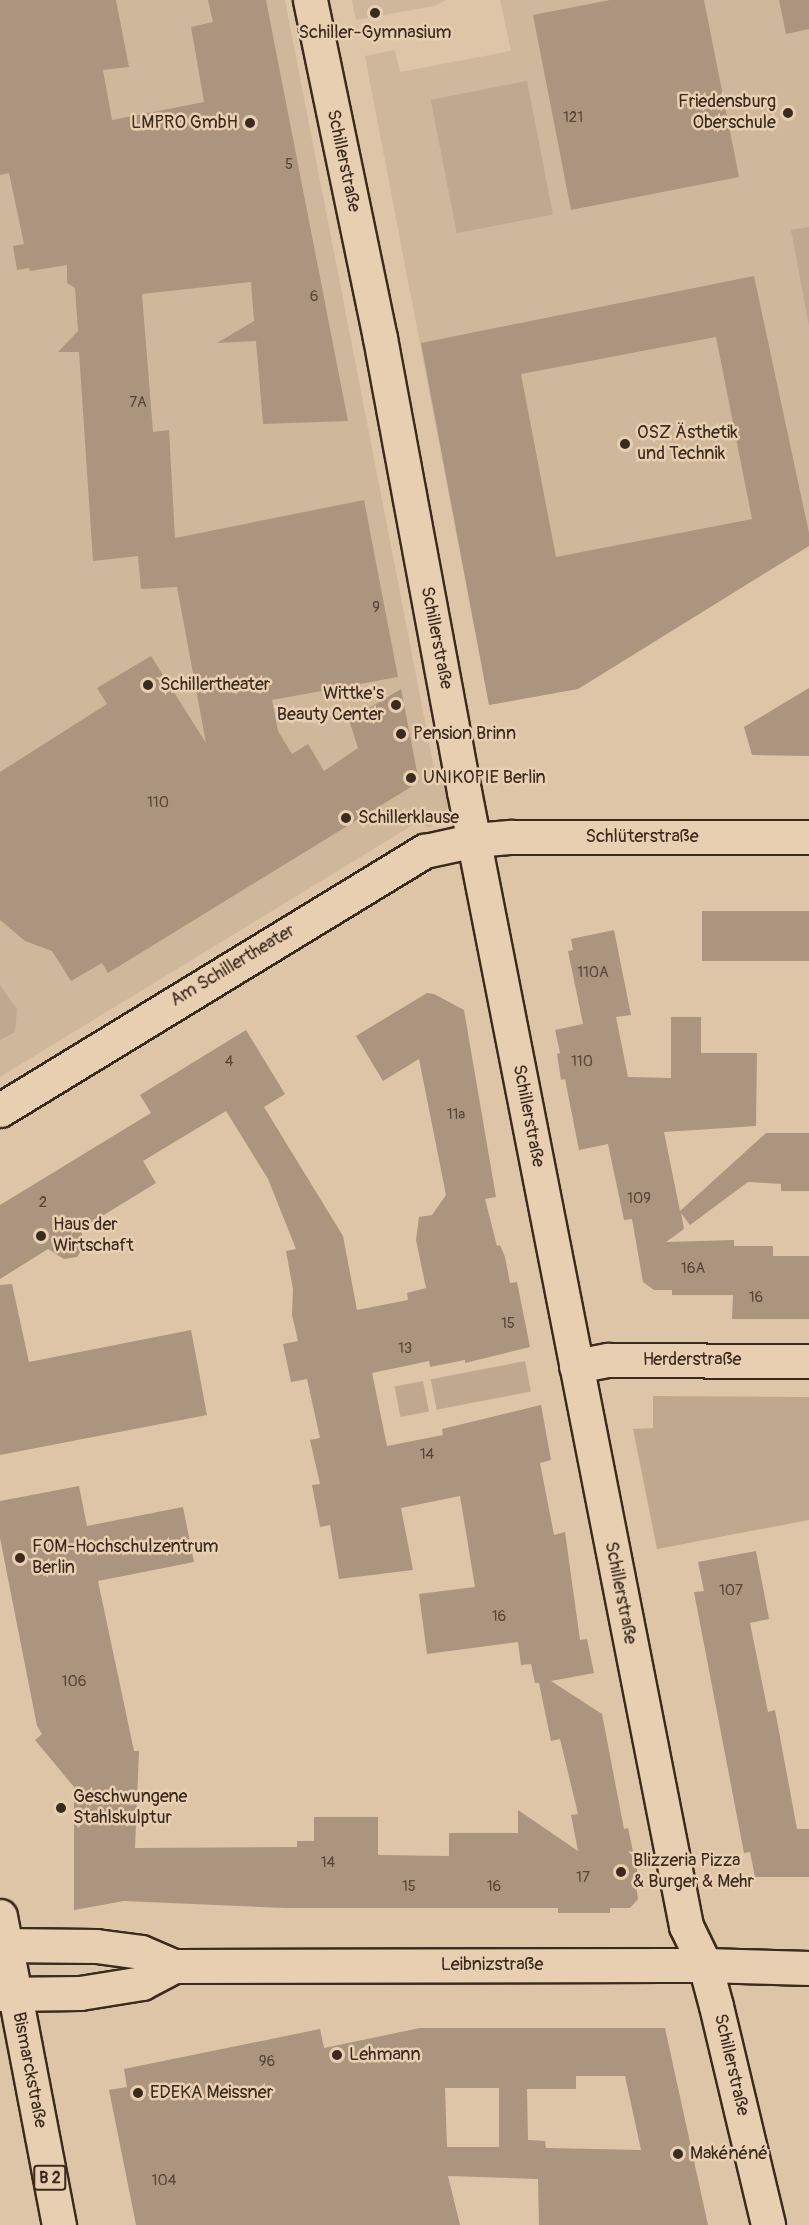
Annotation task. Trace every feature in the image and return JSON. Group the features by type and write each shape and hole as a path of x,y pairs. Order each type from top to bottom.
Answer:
{"street":[{"name":"Schillerstraße","path":"310,0 380,338 576,1366 686,1926 705,1965 768,2225"},
{"name":"Schlüterstraße","path":"475,840 512,837 809,837"},
{"name":"Am Schillertheater","path":"0,1110 404,861 425,851 475,840"},
{"name":"Herderstraße","path":"576,1366 608,1360 809,1361"},
{"name":"Leibnizstraße","path":"2,1935 141,1952 174,1966 705,1965 809,1968"},
{"name":"Bismarckstraße","path":"2,1935 7,1994 59,2225"},
{"name":"Leibnizstraße","path":"7,1994 80,1993 142,1983 174,1966"}],"shaded area":[{"path":"0,0 285,0 435,773 445,775 449,802 445,816 437,824 427,828 421,820 0,1077"},
{"name":"Schiller-Gymnasium","path":"352,0 446,0 434,6 356,20"},
{"name":"OSZ Ästhetik und Technik","path":"500,0 809,0 809,546 578,689 489,705 365,56 395,50 400,72 511,51"},
{"path":"527,81 553,215 457,233 431,100"},
{"path":"809,227 809,326 791,230"},
{"path":"0,985 17,1009 15,1032 0,1040"},
{"path":"525,1361 531,1391 437,1410 431,1379"},
{"path":"423,1381 429,1411 400,1417 395,1387"},
{"path":"653,1396 809,1397 809,1520 657,1549 633,1429 653,1428"}],"building":[{"path":"0,0 116,0 129,67 103,70 112,120 204,102 191,27 213,22 208,0 266,0 348,421 263,424 256,341 217,343 254,321 251,282 142,294 153,432 169,430 175,538 364,500 398,677 272,700 278,731 292,754 308,744 324,771 358,748 349,720 401,689 419,782 108,973 102,963 71,981 52,951 25,941 0,920 0,772 107,704 97,688 151,656 206,743 177,587 141,589 138,556 93,561 79,352 58,352 78,331 75,288 67,283 67,265 30,271 29,268 17,270 13,246 24,244 9,173 0,175"},
{"path":"610,0 704,0 739,177 571,210 533,15"},
{"path":"779,0 809,0 809,29 786,34"},
{"path":"754,276 809,533 809,546 578,689 489,705 421,343","holes":["716,337 752,519 556,557 521,374"]},
{"path":"809,688 809,756 752,755 744,727"},
{"path":"702,911 809,911 809,961 702,961"},
{"path":"614,930 631,1015 616,1017 628,1077 671,1078 671,1017 701,1017 701,1053 757,1053 756,1126 664,1132 680,1211 766,1133 809,1133 809,1191 781,1191 781,1184 748,1182 690,1225 681,1213 684,1229 666,1242 734,1240 734,1246 773,1246 773,1256 809,1256 809,1319 732,1319 733,1295 672,1295 672,1290 654,1290 643,1282 632,1219 624,1220 608,1144 579,1150 565,1079 561,1080 557,1054 560,1053 555,1030 583,1024 568,951 573,950 571,939"},
{"path":"427,993 434,994 464,1010 496,1197 485,1199 497,1246 500,1245 505,1257 510,1283 517,1282 530,1347 465,1363 465,1360 430,1367 429,1361 372,1373 387,1446 443,1435 442,1429 541,1405 551,1460 540,1463 554,1535 565,1532 580,1640 587,1639 594,1673 551,1681 602,1714 624,1829 628,1828 639,1879 635,1880 638,1899 630,1908 610,1908 610,1913 558,1913 558,1908 285,1908 124,1901 74,1910 74,1787 35,1740 42,1734 37,1726 0,1538 0,1501 79,1486 87,1526 183,1507 194,1562 98,1581 134,1751 139,1751 135,1848 297,1847 297,1841 314,1841 314,1817 378,1817 378,1855 449,1856 449,1833 518,1833 518,1810 578,1851 571,1815 578,1814 560,1739 551,1741 539,1683 535,1683 531,1664 521,1665 518,1642 427,1654 419,1594 475,1587 460,1496 401,1508 413,1570 339,1579 330,1525 320,1527 312,1485 320,1484 310,1440 320,1438 307,1379 291,1382 283,1344 298,1341 292,1315 293,1289 286,1251 296,1249 268,1179 226,1111 143,1161 156,1183 81,1229 84,1246 77,1257 64,1259 48,1249 0,1279 0,1205 151,1113 140,1095 246,1030 285,1094 264,1107 343,1236 357,1310 408,1300 407,1293 426,1288 416,1240 419,1217 432,1215 446,1195 419,1059 383,1081 356,1036"},
{"path":"12,1284 29,1362 191,1330 207,1415 0,1455 0,1285"},
{"path":"756,1551 769,1619 750,1623 768,1712 775,1710 797,1829 809,1829 809,1877 755,1877 750,1852 744,1853 694,1592 704,1591 698,1562"},
{"path":"420,2028 665,2028 708,2225 539,2225 538,2179 448,2176 460,2225 136,2225 109,2090 127,2087 124,2069 320,2029 324,2048","holes":["576,2076 625,2076 641,2150 546,2148 545,2141 528,2140 527,2089 576,2089","445,2088 499,2088 499,2147 447,2147"]}],"place":[{"name":"Schiller-Gymnasium","path":"375,13"},
{"name":"Friedensburg Oberschule","path":"788,113"},
{"name":"LMPRO GmbH","path":"250,123"},
{"name":"OSZ Ästhetik und Technik","path":"625,444"},
{"name":"Schillertheater","path":"148,685"},
{"name":"Wittke's Beauty Center","path":"396,705"},
{"name":"Pension Brinn","path":"401,734"},
{"name":"UNIKOPIE Berlin","path":"411,778"},
{"name":"Schillerklause","path":"346,818"},
{"name":"Haus der Wirtschaft","path":"41,1236"},
{"name":"FOM-Hochschulzentrum Berlin","path":"20,1558"},
{"name":"Geschwungene Stahlskulptur","path":"61,1808"},
{"name":"Blizzeria Pizza & Burger & Mehr","path":"621,1872"},
{"name":"Lehmann","path":"337,2055"},
{"name":"EDEKA Meissner","path":"138,2093"},
{"name":"Makénéné","path":"678,2154"}]}
